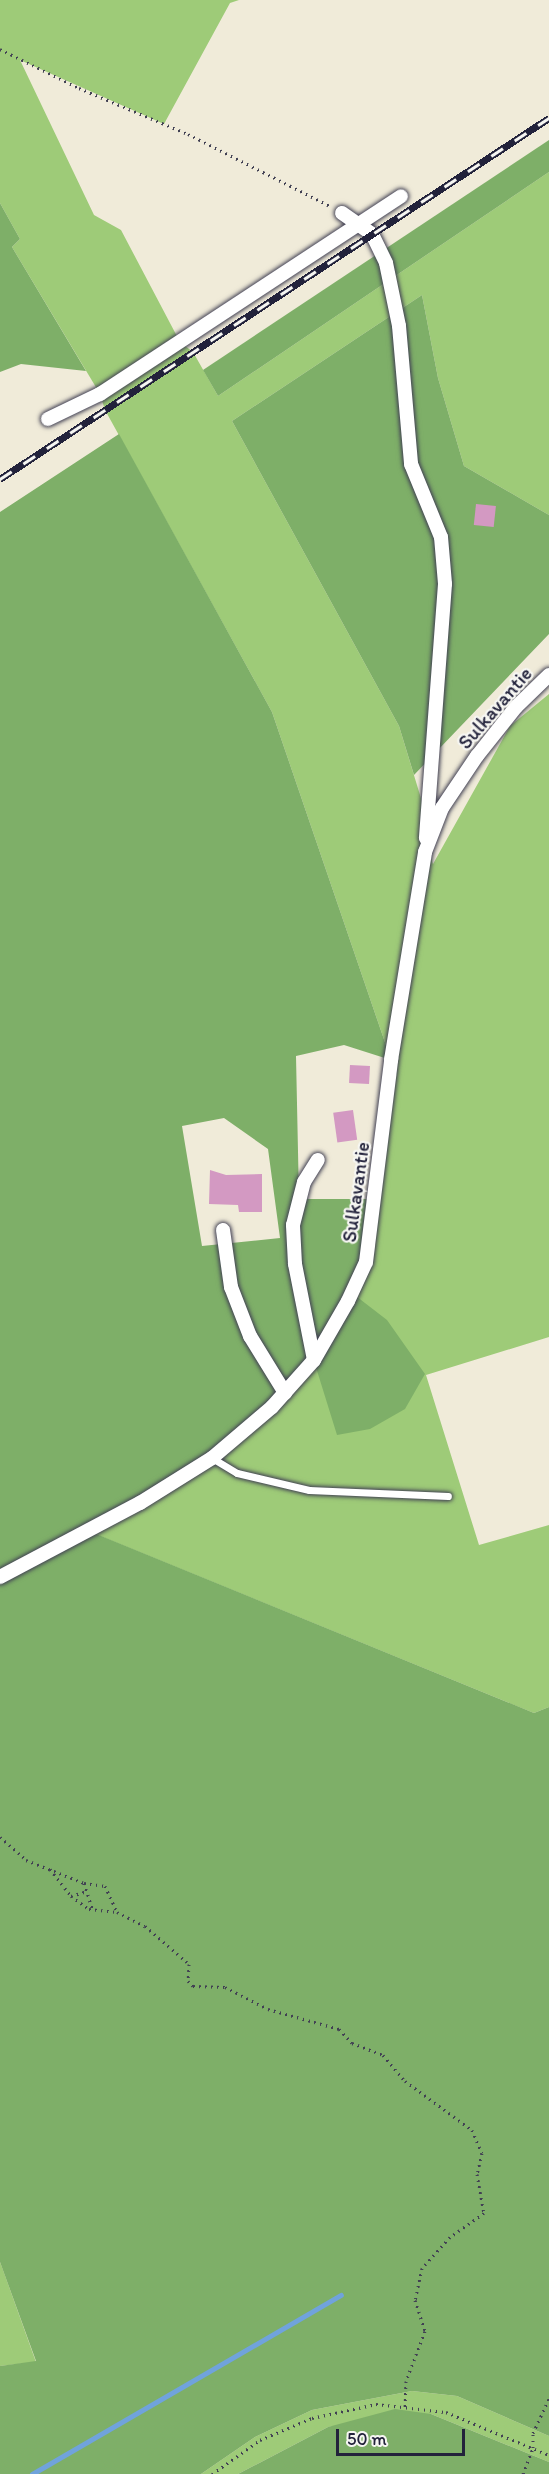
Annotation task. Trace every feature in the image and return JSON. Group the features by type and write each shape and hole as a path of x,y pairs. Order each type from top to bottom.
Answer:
{"street":[{"path":"48,419 100,394 360,226 401,196"},
{"path":"342,213 372,234 386,263 399,326 411,464 441,537 445,584 425,852"},
{"name":"Sulkavantie","path":"0,1577 140,1503 212,1458 285,1393 314,1360 348,1301 366,1262 391,1060 425,852 442,808 477,756 516,707 549,675"},
{"path":"314,1360 295,1264 293,1225 304,1182 318,1160"},
{"path":"224,1230 231,1287 242,1317 250,1336 285,1393"}],"lane":[{"path":"212,1458 237,1473 309,1490 448,1496"}],"path":[{"path":"0,49 208,143 342,213"},
{"path":"0,1838 27,1860 84,1883 105,1886 117,1912"},
{"path":"49,1868 71,1896 93,1910 117,1912 145,1926 189,1964 188,1981 193,1986 225,1987 268,2009 339,2029 352,2043 383,2055 405,2081 458,2116 479,2142 482,2153 477,2181 484,2212 450,2237 422,2268 415,2300 425,2331 406,2381 405,2407"},
{"path":"84,1883 93,1910"},
{"path":"71,1896 87,1891"},
{"path":"523,2474 533,2448 533,2433 549,2398"},
{"path":"212,2474 261,2440 312,2418 376,2404 446,2412 549,2455"}],"green space":[{"path":"0,0 239,0 230,3 164,124 20,60 94,215 121,230 180,342 193,352 218,396 549,172 549,515 464,466 438,378 422,295 232,421 399,726 427,818 425,842 433,864 510,726 549,694 549,1337 426,1375 479,1545 549,1525 549,1707 534,1713 88,1531 352,1293 391,1060 272,712 105,410 100,394 12,247 20,239 0,203"},
{"path":"549,140 549,172 218,396 203,370"},
{"path":"0,203 20,239 12,247 86,371 21,364 0,372"},
{"path":"422,295 438,378 464,466 549,515 549,634 414,775 399,726 232,421"},
{"path":"119,434 272,712 391,1060 344,1045 296,1056 299,1199 375,1199 352,1293 387,1320 425,1374 405,1409 370,1429 337,1435 314,1361 237,1437 89,1531 534,1713 549,1707 549,2436 457,2396 412,2391 312,2410 255,2437 201,2474 0,2474 0,2366 36,2361 0,2262 0,512","holes":["224,1118 268,1149 280,1238 202,1246 182,1126"]},
{"path":"0,2262 3,2270 36,2362 0,2366"},
{"path":"412,2391 457,2396 549,2436 549,2462 431,2414 328,2427 238,2474 201,2474 255,2437 312,2410"},
{"path":"395,2409 431,2414 549,2462 549,2474 238,2474 328,2427"}],"building":[{"path":"476,504 496,506 494,527 474,525"},
{"path":"350,1065 370,1066 369,1084 349,1083"},
{"path":"353,1110 357,1140 337,1142 333,1113"},
{"path":"210,1170 226,1175 262,1174 262,1212 239,1212 238,1205 209,1204"}],"waterway":[{"path":"32,2474 341,2295"}],"railway":[{"path":"0,479 549,118"}]}
